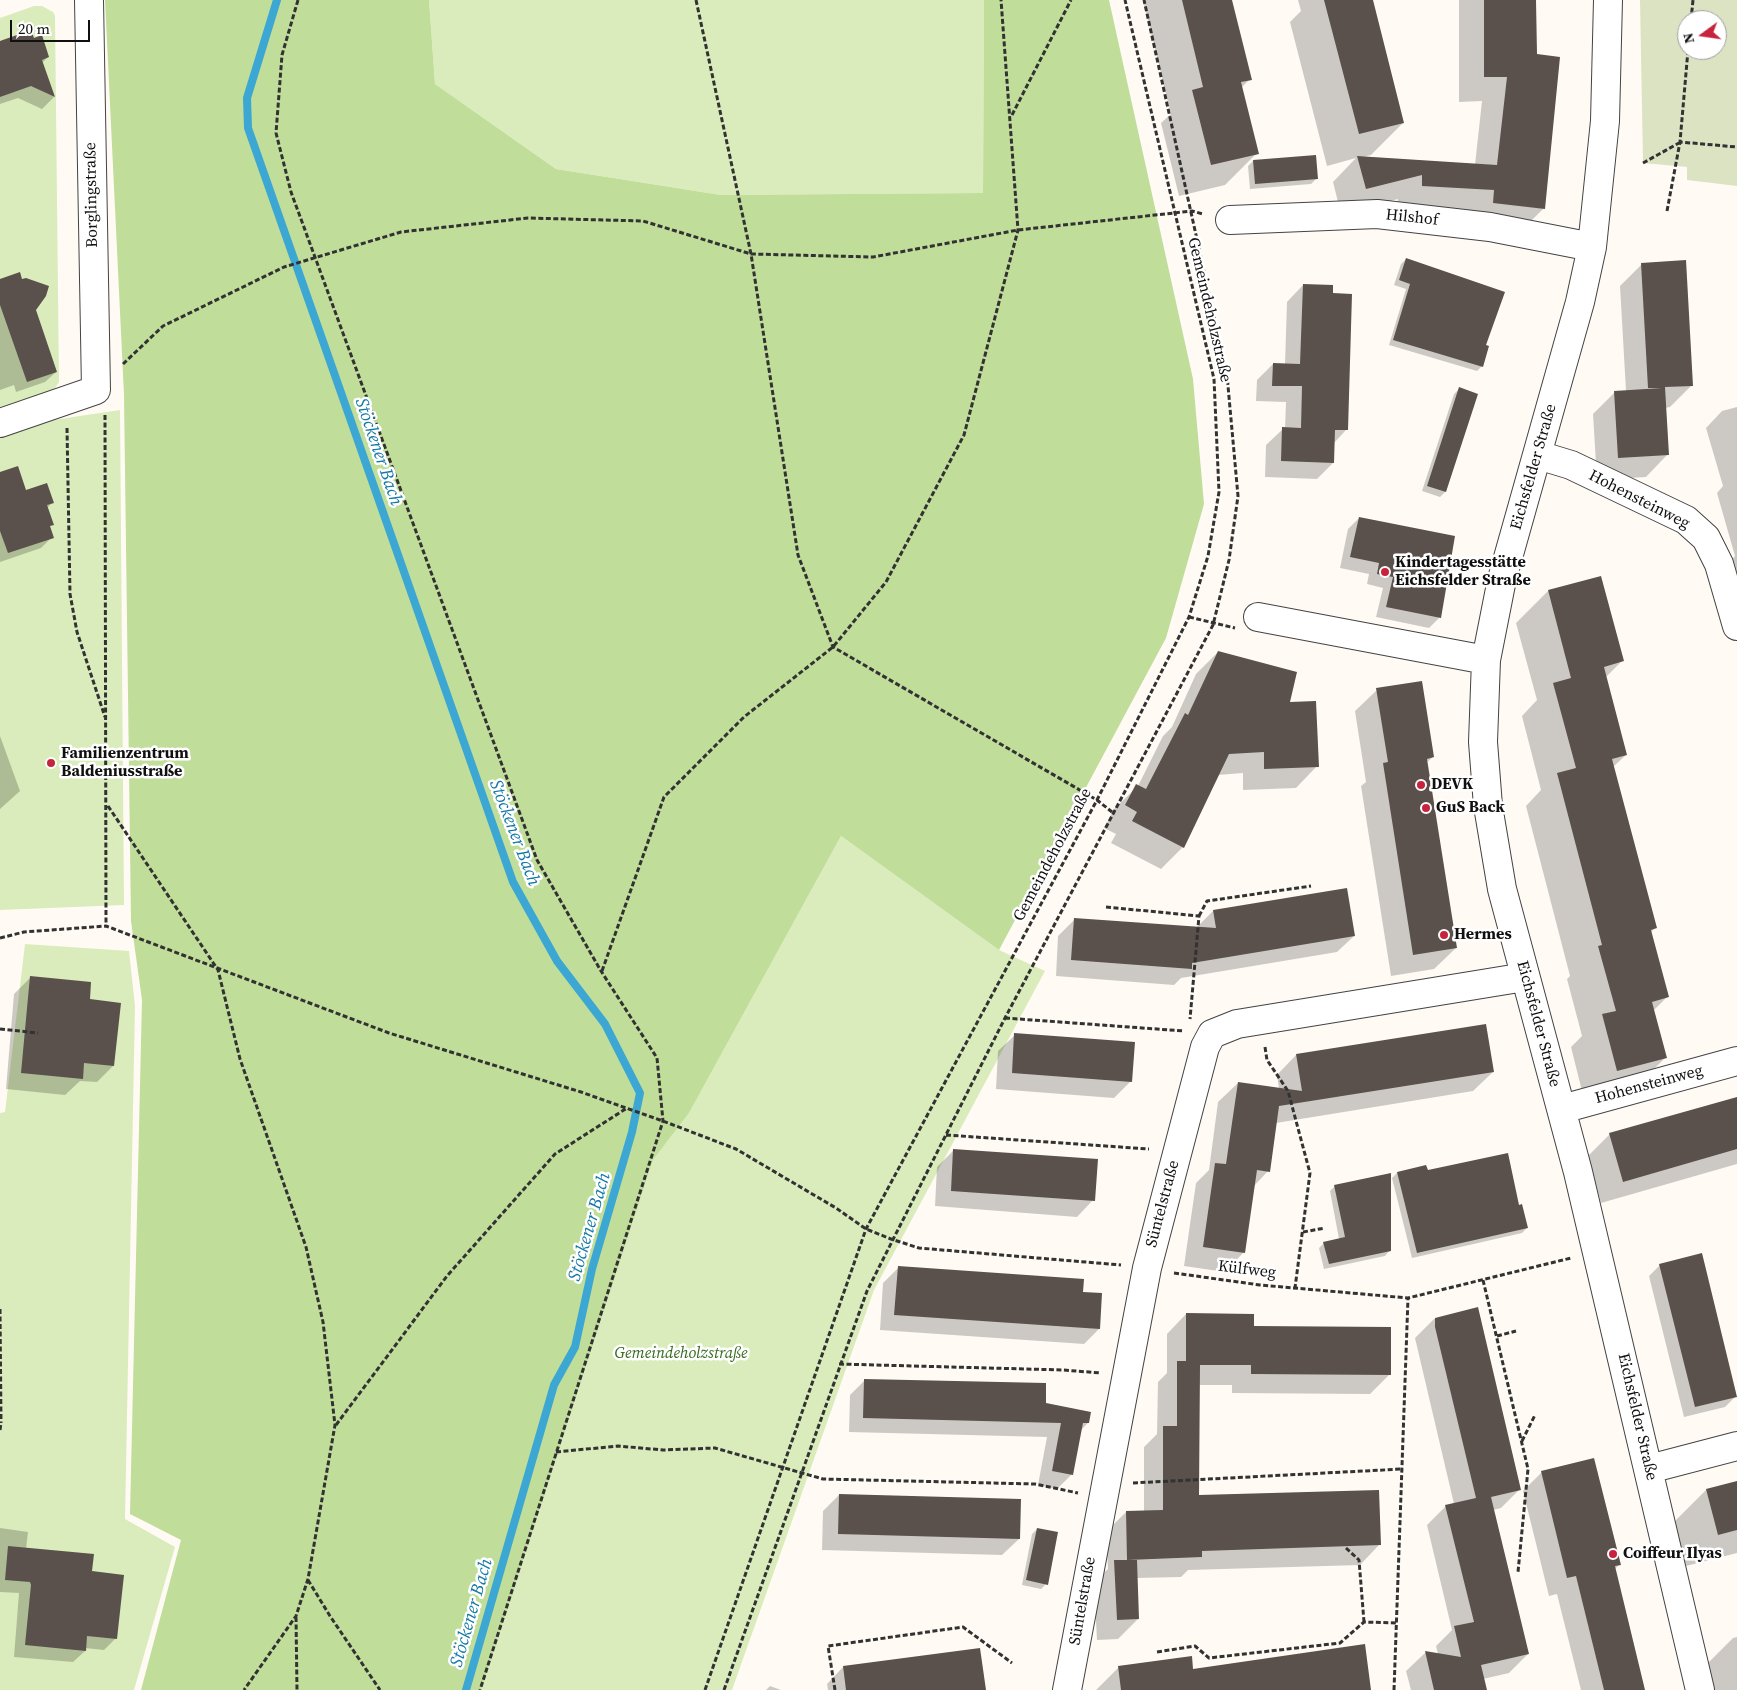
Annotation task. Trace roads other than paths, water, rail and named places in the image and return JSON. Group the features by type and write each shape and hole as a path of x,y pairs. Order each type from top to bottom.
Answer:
{"street":[{"name":"Borglingstraße","path":"0,423 96,390 89,0"},
{"name":"Eichsfelder Straße","path":"1608,0 1605,120 1592,247 1580,302 1502,579 1486,660 1483,742 1488,806 1502,889 1562,1109 1598,1251 1700,1690"},
{"name":"Hilshof","path":"1230,220 1377,214 1490,227 1592,247"},
{"name":"Hohensteinweg","path":"1538,455 1571,465 1686,520 1706,538 1719,564 1737,626"},
{"path":"1258,617 1486,660"},
{"name":"Süntelstraße","path":"1067,1690 1102,1497 1147,1268 1205,1047 1200,1033 1237,1024 1525,977"},
{"name":"Hohensteinweg","path":"1562,1109 1737,1061"},
{"path":"1649,1469 1737,1446"}],"waterway":[{"name":"Stöckener Bach","path":"277,0 247,98 248,128 513,882 557,961 605,1024 640,1093 632,1132 592,1269 575,1347 554,1385 466,1690"}],"place":[{"name":"Kindertagesstätte Eichsfelder Straße","path":"1385,572"},
{"name":"Familienzentrum Baldeniusstraße","path":"51,763"},
{"name":"DEVK","path":"1421,785"},
{"name":"GuS Back","path":"1426,808"},
{"name":"Hermes","path":"1444,935"},
{"name":"Coiffeur Ilyas","path":"1613,1554"}],"park label":[{"name":"Gemeindeholzstraße","path":"681,1354"}]}
